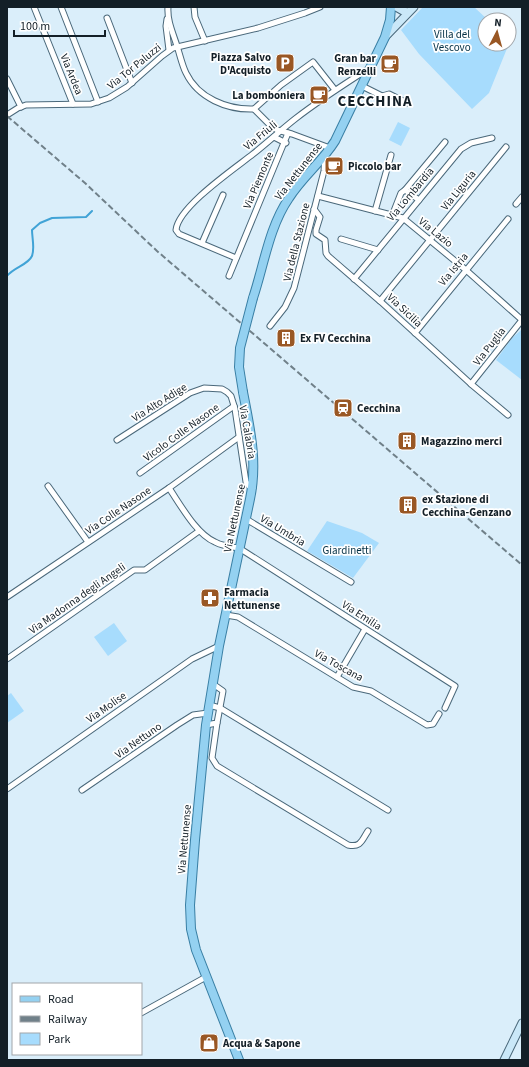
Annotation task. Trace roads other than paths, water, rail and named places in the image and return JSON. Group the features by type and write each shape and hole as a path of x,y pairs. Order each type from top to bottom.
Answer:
{"main road":[{"name":"Via Nettunense","path":"239,1060 193,940 190,909 194,840 206,725 219,646 253,488 254,454 239,367 242,339 253,298 282,209 291,195 325,156 330,148 371,68 385,37 391,11"}],"street":[{"name":"Via Ardea","path":"34,7 73,104"},
{"path":"61,7 98,102"},
{"path":"194,7 195,17 205,41"},
{"name":"Via Tor Paluzzi","path":"7,115 21,107 47,104 98,102 118,93 132,84 169,50 267,25 320,7"},
{"path":"386,7 391,11"},
{"path":"396,7 403,11 411,10"},
{"path":"168,10 169,20 186,73 193,84 203,94 215,102 226,106 254,109 273,128 280,132 288,133 330,148"},
{"path":"168,10 166,26 169,50"},
{"path":"385,37 411,10"},
{"path":"107,18 132,84"},
{"path":"254,109 281,85 313,62 335,90"},
{"name":"Via Friuli","path":"202,243 179,234 176,230 178,223 196,200 298,116 335,90 371,68"},
{"path":"7,79 21,107"},
{"path":"362,86 382,96 389,94 407,103"},
{"name":"Via Piemonte","path":"229,276 286,143 288,133"},
{"path":"274,137 286,143"},
{"name":"Via Lombardia","path":"354,278 463,147 471,143 492,138"},
{"path":"392,216 401,193 406,190 445,142"},
{"name":"Via Liguria","path":"380,301 506,147"},
{"path":"375,211 392,155"},
{"name":"Via della Stazione","path":"270,326 285,307 294,288 325,168 325,156"},
{"path":"406,190 418,200"},
{"path":"223,195 202,243 236,258"},
{"name":"Via Lazio","path":"318,196 403,218 466,270 522,320"},
{"path":"516,204 522,197"},
{"name":"Via Sicilia","path":"314,209 320,217 316,234 325,240 327,254 471,384 508,415"},
{"name":"Via Istria","path":"415,333 508,220"},
{"path":"341,239 378,250"},
{"name":"Via Puglia","path":"471,384 522,320"},
{"name":"Via Calabria","path":"214,388 222,389 231,396 234,406 246,482 253,488"},
{"name":"Via Alto Adige","path":"116,440 190,393 200,389 214,388"},
{"name":"Vicolo Colle Nasone","path":"140,473 234,406"},
{"name":"Via Colle Nasone","path":"7,597 168,488 239,437"},
{"path":"48,486 88,542"},
{"path":"168,488 199,531 207,538 217,543 239,548"},
{"name":"Via Umbria","path":"246,519 351,582"},
{"name":"Via Madonna degli Angeli","path":"7,659 134,570 145,570 199,531"},
{"name":"Via Emilia","path":"239,548 454,686 446,708"},
{"name":"Via Toscana","path":"226,615 238,617 356,688 371,691 428,725 433,724 439,714"},
{"path":"337,677 365,629"},
{"name":"Via Molise","path":"7,789 189,661 219,646"},
{"path":"213,684 223,691 212,758 217,766 348,845 354,846 360,844 368,831"},
{"path":"209,709 220,708 388,810"},
{"name":"Via Nettuno","path":"82,790 177,725 193,715 209,709"},
{"path":"206,725 217,723"},
{"path":"142,1013 206,977"},
{"path":"504,1060 522,1023"}],"waterway":[{"path":"7,276 13,270 27,262 32,256 32,230 40,223 52,218 86,217 92,211"}],"railway":[{"path":"7,116 85,183 157,251 522,565"}],"place":[{"name":"Piazza Salvo D'Acquisto","path":"285,63"},
{"name":"Gran bar Renzelli","path":"390,64"},
{"name":"La bomboniera","path":"319,95"},
{"name":"Piccolo bar","path":"334,166"},
{"name":"Ex FV Cecchina","path":"286,338"},
{"name":"Cecchina","path":"343,408"},
{"name":"Magazzino merci","path":"407,441"},
{"name":"ex Stazione di Cecchina-Genzano","path":"408,505"},
{"name":"Farmacia Nettunense","path":"210,598"},
{"name":"Acqua & Sapone","path":"209,1043"}],"district":[{"name":"CECCHINA","path":"375,101"}],"park label":[{"name":"Villa del Vescovo","path":"452,40"},
{"name":"Giardinetti","path":"347,550"}]}
